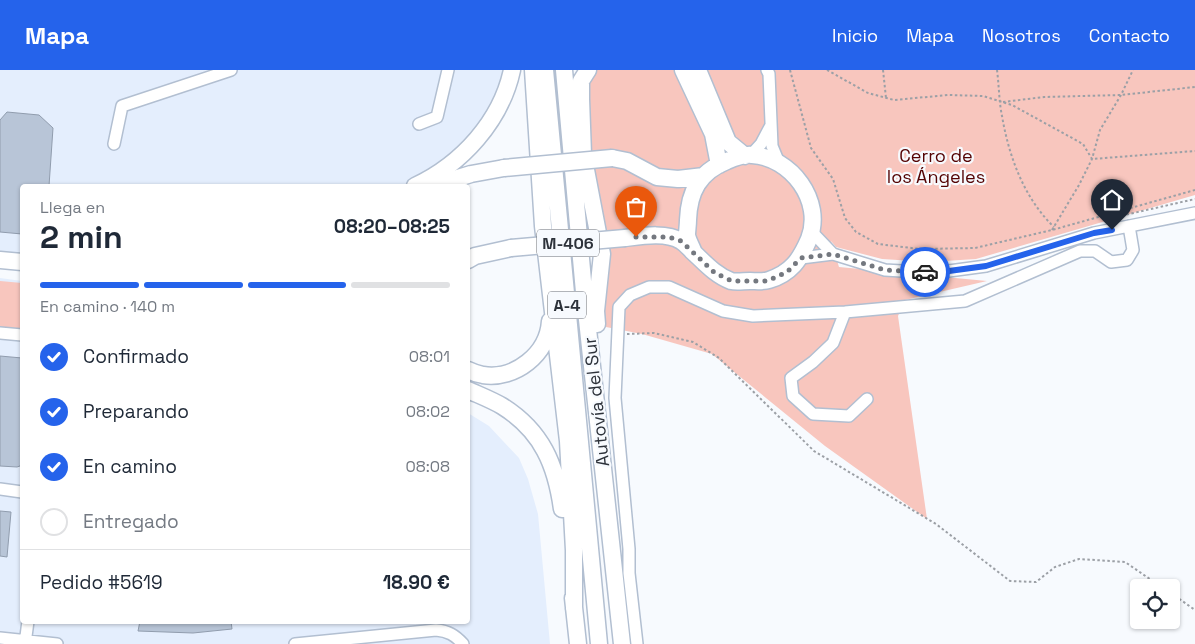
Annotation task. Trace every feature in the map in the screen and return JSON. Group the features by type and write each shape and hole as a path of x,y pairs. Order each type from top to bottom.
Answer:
{"highway":[{"path":"419,184 447,168 467,150 485,129 498,108 509,84 512,70"},
{"path":"533,70 543,226 568,441 574,550 574,609"},
{"name":"Autovía del Sur","path":"545,70 599,644"},
{"name":"Autovía del Sur","path":"564,70 584,292 622,644"},
{"path":"588,70 581,81 583,154 602,254 596,312 609,467 610,528"},
{"path":"683,70 713,134 718,165"},
{"path":"698,70 728,142 748,155"},
{"path":"694,253 687,236 688,202 696,187 704,176 718,165 748,155"},
{"name":"M-406","path":"470,253 646,236 669,237 681,241 715,273 732,281 767,281 787,272 801,258 812,232 812,209 808,195 794,173 779,163 748,155"},
{"path":"438,184 471,174 504,168 612,158 627,161 657,177 678,179 704,176"},
{"path":"470,259 511,248"},
{"path":"0,260 20,262"},
{"path":"0,270 20,272"},
{"path":"470,371 483,375 506,374 526,364 545,341 550,328 551,302"},
{"path":"470,391 502,406 531,428 550,458 559,485 578,644"}],"street":[{"path":"114,144 122,106 231,70"},
{"path":"419,124 437,117 448,70"},
{"path":"767,70 769,74 772,146 779,163"},
{"path":"748,155 761,144 770,128"},
{"path":"801,258 833,254 885,270 934,273 986,266 1094,233 1195,213"},
{"path":"637,644 629,573 629,549 615,398 619,307 630,294 649,287 669,287 723,311 752,316 845,312 965,301 1080,251 1095,251 1111,262 1126,260 1133,250 1129,226"},
{"path":"812,232 833,254"},
{"path":"845,312 834,343 791,378 793,396 813,414 849,416 866,398"},
{"path":"0,333 20,335"},
{"path":"0,490 20,492"},
{"path":"25,642 28,624"},
{"path":"295,644 436,630 447,631 460,640"},
{"path":"0,638 57,644"}],"path":[{"path":"790,70 811,148 833,179 845,218 856,232 878,244 920,249 976,248 1052,230 1195,190"},
{"path":"827,70 868,93 894,100 948,95 983,96 1012,105 1083,144 1092,159"},
{"path":"883,70 886,98"},
{"path":"997,70 1001,115 1010,154 1019,177 1042,216 1054,227"},
{"path":"1052,230 1079,185 1092,159 1100,130 1121,95 1133,70"},
{"path":"1001,102 1044,97 1121,95 1195,87"},
{"path":"1092,159 1195,151"},
{"path":"1102,221 1195,199"},
{"path":"617,335 654,333 693,342 719,358 814,451 936,524 1010,581 1036,582 1055,567 1079,559 1125,562 1150,579"},
{"path":"1180,599 1195,610"}],"shaded area":[{"path":"0,70 504,70 501,84 477,133 443,161 405,184 20,184 20,257 0,255"},
{"path":"0,278 20,281 20,624 470,624 470,414 489,426 519,458 528,479 538,514 550,644 0,644"}],"green space":[{"name":"Cerro de los Ángeles","path":"580,70 1195,70 1195,195 976,259 929,262 882,259 836,247 831,241 839,267 987,281 905,300 898,316 927,519 825,446 712,354 642,334 606,327"},
{"path":"0,281 20,283 20,330 0,328"}],"building":[{"path":"7,112 39,115 53,128 49,184 20,184 20,234 0,232 0,120"},
{"path":"0,356 20,358 20,466 0,466"},
{"path":"0,511 11,512 7,557 0,556"},
{"path":"139,624 231,624 232,629 193,633 138,631"}],"way so far":[{"path":"636,237 669,237 681,241 715,273 732,281 767,281 787,272 801,258 833,254 885,270 925,272"}],"route":[{"path":"925,272 934,273 986,266 1094,233 1112,230"}]}
